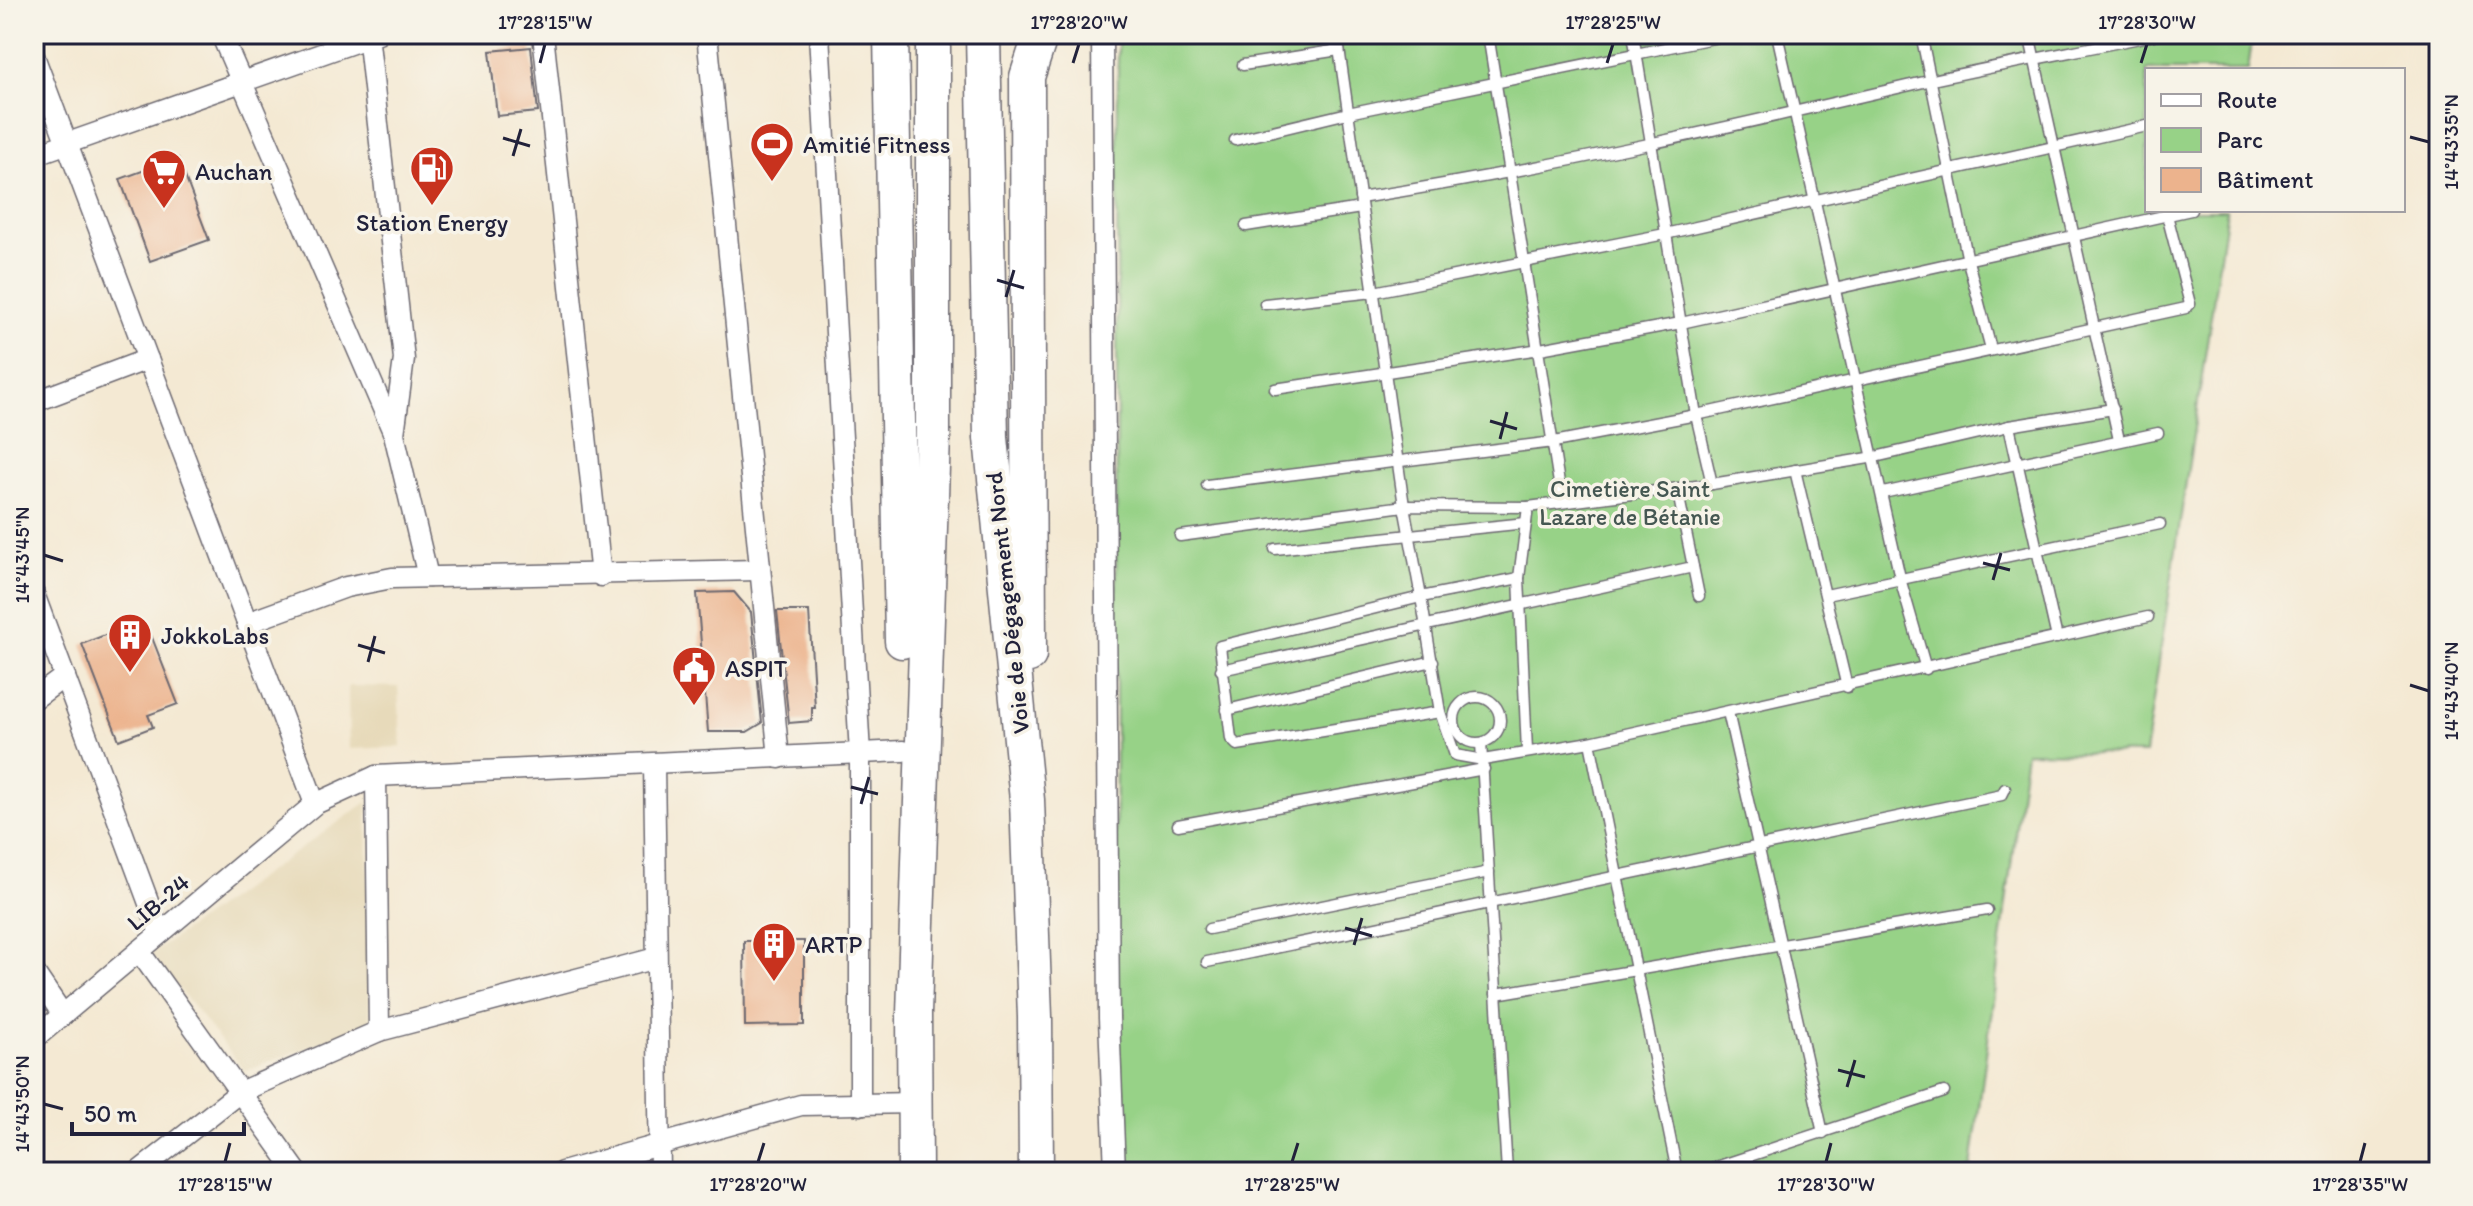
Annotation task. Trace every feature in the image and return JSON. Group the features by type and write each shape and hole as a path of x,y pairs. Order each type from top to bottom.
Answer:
{"highway":[{"path":"891,34 902,502 903,790 918,880"},
{"path":"915,1172 918,880 933,436 933,34"},
{"name":"Voie de Dégagement Nord","path":"983,34 991,438 1027,800 1035,1017 1036,1172"},
{"path":"1027,800 1030,604 1027,77 1041,34"}],"street":[{"path":"221,34 394,434 428,577"},
{"path":"543,34 601,576"},
{"path":"707,34 779,758"},
{"path":"819,34 860,754 860,1105"},
{"path":"1102,34 1109,1002 1115,1172"},
{"path":"34,155 372,35 404,359 394,434"},
{"path":"34,56 315,804"},
{"path":"34,402 148,359"},
{"path":"247,623 346,587 392,578 601,576 758,570"},
{"path":"34,594 160,933"},
{"path":"34,699 65,676"},
{"path":"379,1031 376,776 903,751"},
{"path":"654,764 660,1172"},
{"name":"LIB-24","path":"34,1039 315,804 376,776"},
{"path":"139,951 297,1172"},
{"path":"138,1172 240,1092 379,1031 656,958"},
{"path":"34,972 63,1015"},
{"path":"562,1172 801,1105 915,1103"}],"lane":[{"path":"1211,38 1242,34"},
{"path":"1337,34 1404,506 1440,712 1455,755 1484,764"},
{"path":"1488,34 1562,502"},
{"path":"1633,34 1696,415 1712,484"},
{"path":"1235,140 1348,113 1733,34"},
{"path":"1777,34 1901,582 1926,669"},
{"path":"1921,34 1968,261 1991,349"},
{"path":"2029,34 2119,440"},
{"path":"1246,226 1652,146 1932,80 2159,34"},
{"path":"1243,65 1339,50"},
{"path":"1265,304 1374,292 1665,234 2145,126"},
{"path":"1275,389 1540,349 1681,323 2181,212"},
{"path":"1207,485 1554,442 1696,415 2186,308 2190,304 2167,215"},
{"path":"1180,536 1404,506 1528,507 1712,484 1875,457 2009,426 2113,409"},
{"path":"2009,426 2057,638"},
{"path":"1883,493 2158,433"},
{"path":"1795,470 1847,687"},
{"path":"1677,488 1699,596"},
{"path":"1527,751 1519,578 1528,507"},
{"path":"1275,549 1526,523"},
{"path":"1826,595 1901,582 2160,524"},
{"path":"1221,670 1426,628 1693,567"},
{"path":"1440,712 1237,745 1231,739 1220,646 1421,597 1519,578"},
{"path":"1178,825 1847,687 2148,617"},
{"path":"1227,710 1433,661"},
{"path":"1476,697 1491,702 1499,714 1498,729 1481,743 1460,736 1453,722 1462,702 1476,697"},
{"path":"1728,712 1823,1133"},
{"path":"1590,742 1639,970 1675,1172 1684,1172"},
{"path":"1481,743 1507,1172"},
{"path":"1207,962 1619,874 1758,848 2002,795 2005,789"},
{"path":"1209,929 1489,872"},
{"path":"1496,994 1987,910"},
{"path":"1701,1172 1944,1092"}],"shaded area":[{"path":"348,686 398,687 401,747 349,749"},
{"path":"367,802 370,1024 245,1071 151,954"}],"green space":[{"name":"Cimetière Saint Lazare de Bétanie","path":"1118,34 2253,34 2248,68 2145,68 2145,212 2227,212 2145,754 2026,752 1971,1168 1959,1172 1124,1172 1115,1021"}],"building":[{"path":"531,47 538,112 497,116 490,51"},
{"name":"Auchan","path":"178,158 209,240 150,261 120,179"},
{"path":"734,592 751,612 762,723 747,732 708,732 697,593"},
{"path":"777,611 809,611 815,708 812,708 812,721 789,723"},
{"name":"JokkoLabs","path":"120,629 126,644 151,635 178,704 148,715 153,727 119,740 82,644"},
{"name":"ARTP","path":"744,941 804,941 804,1025 745,1026"}],"place":[{"name":"Amitié Fitness","path":"772,183"},
{"name":"Station Energy","path":"432,207"},
{"name":"Auchan","path":"164,210"},
{"name":"JokkoLabs","path":"130,674"},
{"name":"ASPIT","path":"694,707"},
{"name":"ARTP","path":"774,983"}]}
